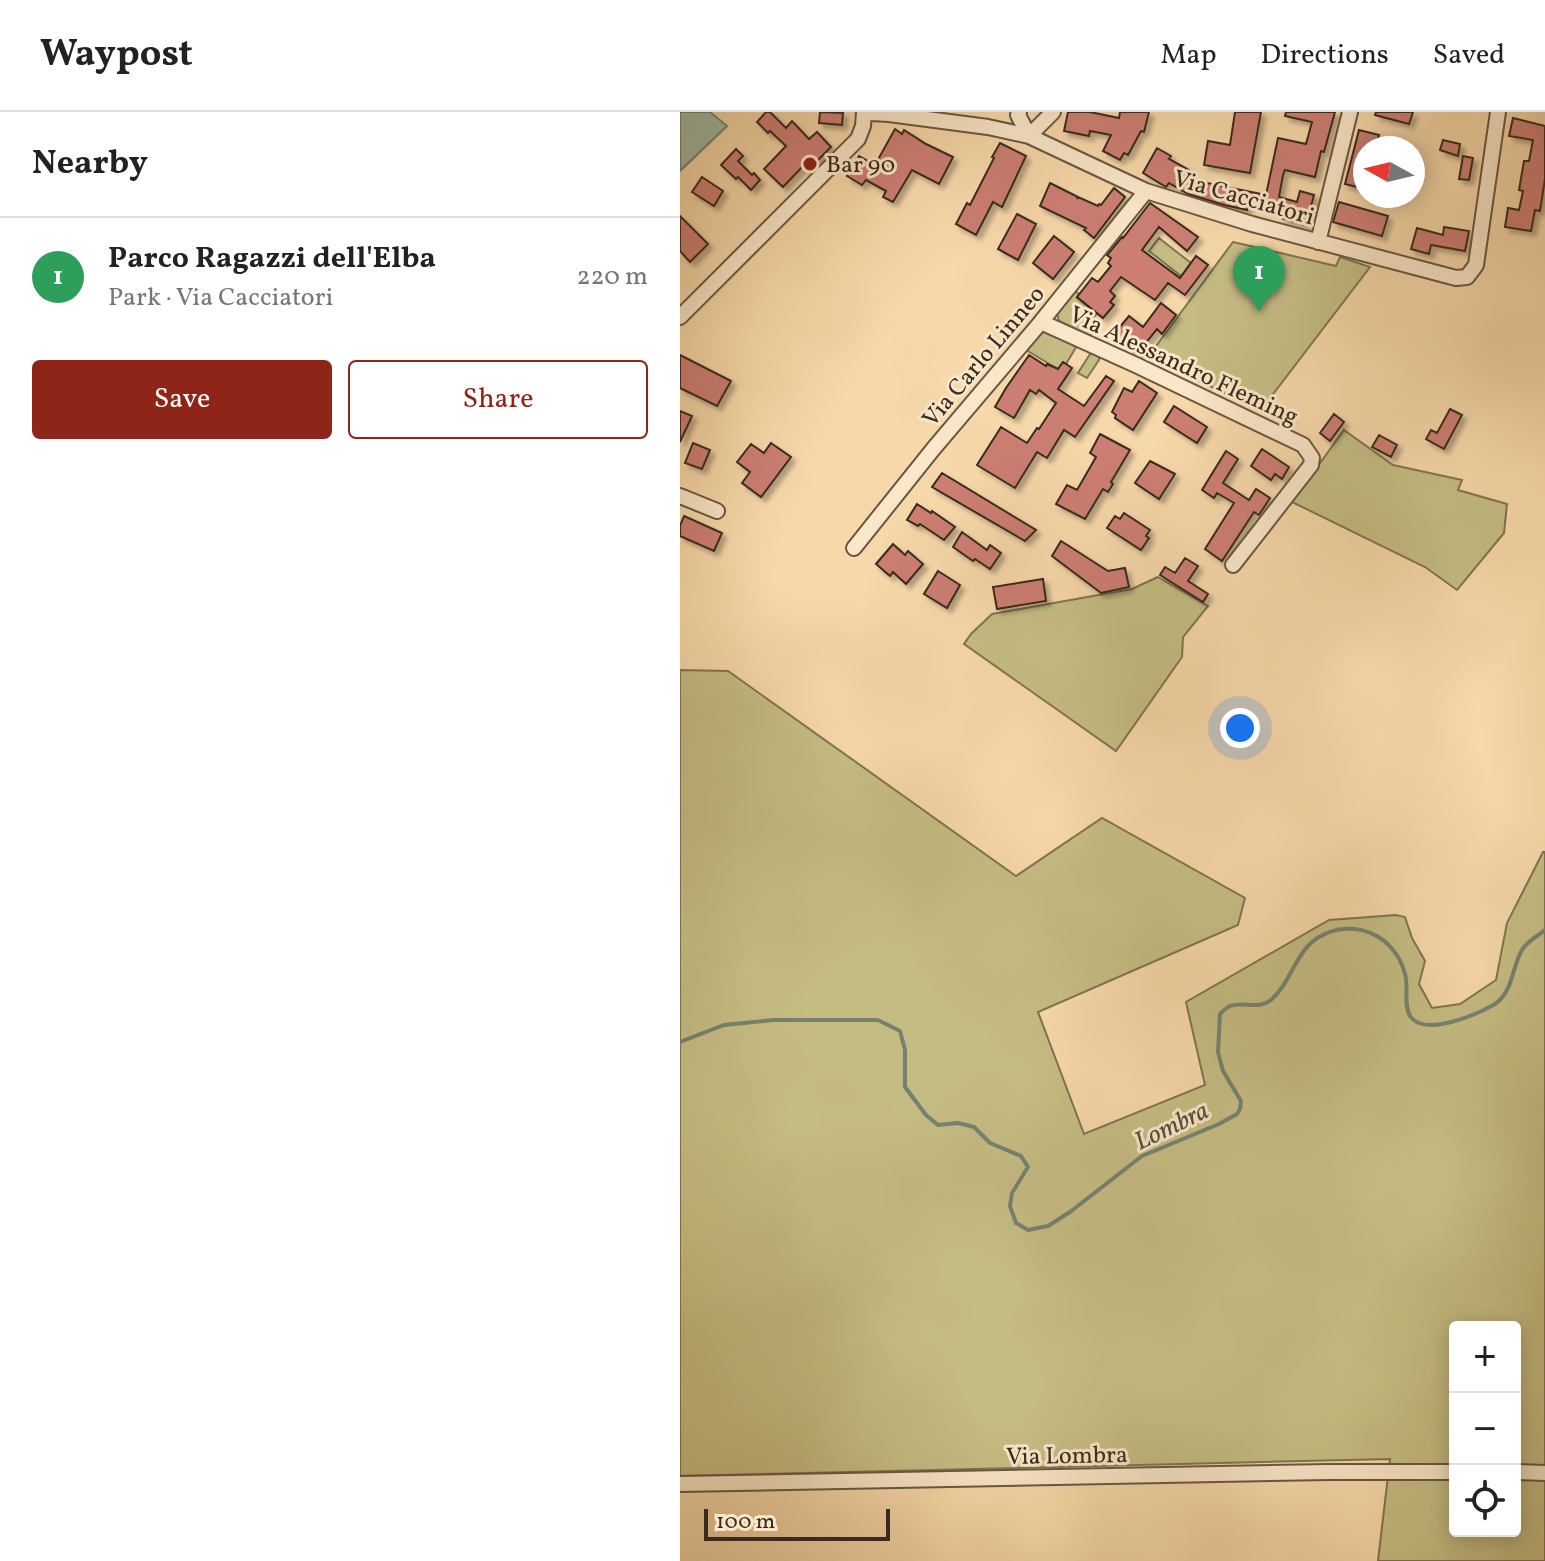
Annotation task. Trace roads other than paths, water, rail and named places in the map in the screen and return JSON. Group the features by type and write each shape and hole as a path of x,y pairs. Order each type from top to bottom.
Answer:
{"street":[{"path":"1019,112 1029,136 1053,112"},
{"path":"1318,242 1350,112"},
{"name":"Via Cacciatori","path":"864,113 988,127 1029,136 1146,191 1245,222 1456,278 1467,277 1476,265 1498,112"},
{"path":"680,317 858,139 864,113"},
{"name":"Via Carlo Linneo","path":"854,548 1146,191"},
{"name":"Via Alessandro Fleming","path":"1041,322 1303,445 1309,451 1311,465 1233,565"},
{"path":"680,496 717,511"},
{"name":"Via Lombra","path":"680,1484 1449,1472"},
{"path":"1521,1472 1545,1473"}],"waterway":[{"name":"Lombra","path":"680,1042 724,1025 773,1020 878,1020 900,1031 905,1050 905,1087 926,1115 938,1125 958,1123 974,1127 990,1143 1021,1156 1028,1167 1012,1193 1010,1206 1016,1223 1028,1230 1048,1226 1070,1212 1142,1156 1237,1114 1241,1101 1223,1071 1218,1052 1220,1014 1230,1006 1261,1004 1271,1000 1305,950 1319,937 1346,929 1371,933 1383,940 1400,960 1405,974 1410,1016 1417,1022 1439,1025 1477,1013 1501,999 1524,947 1545,930"}],"place":[{"name":"Bar 90","path":"810,164"},
{"name":"Parco Ragazzi dell'Elba","path":"1259,312"}]}
